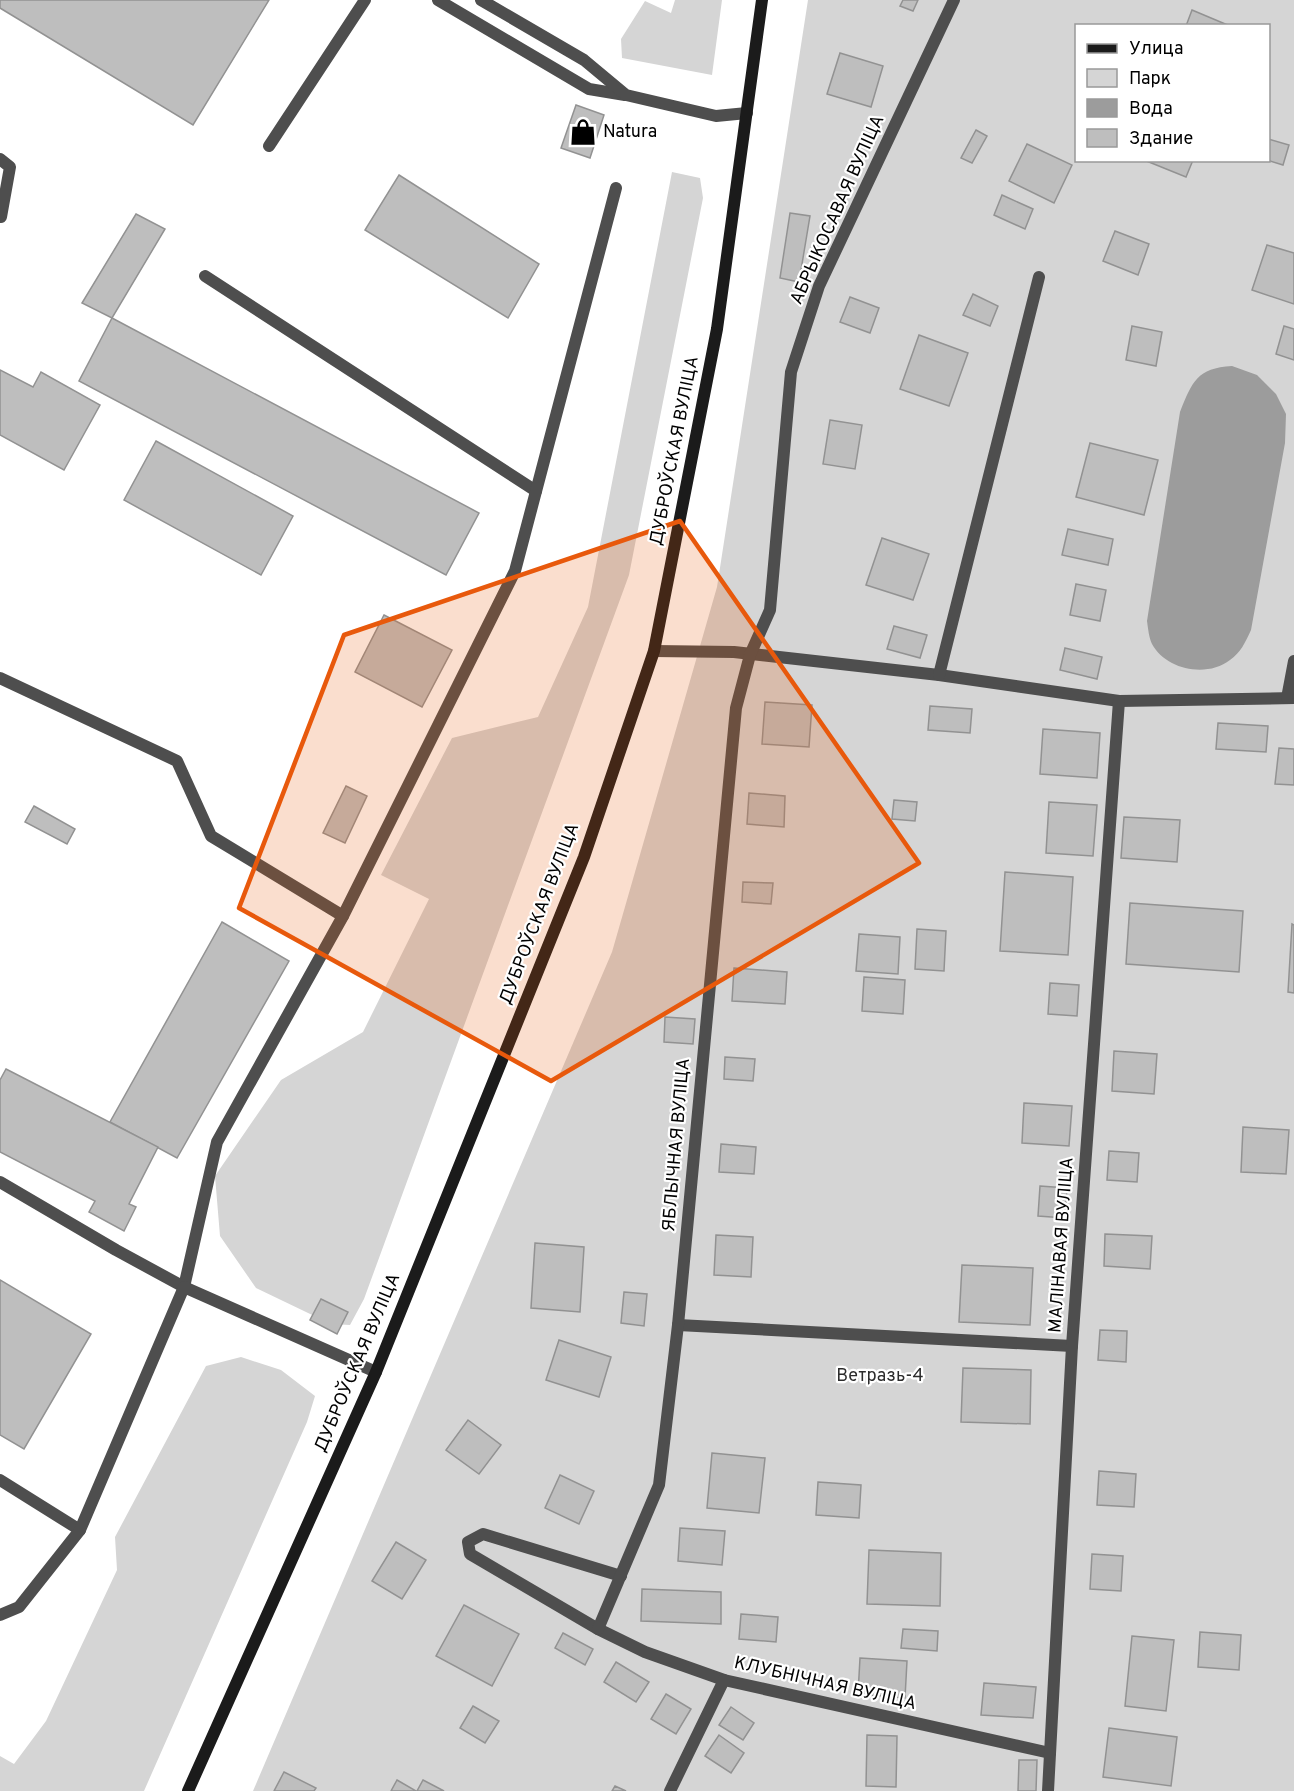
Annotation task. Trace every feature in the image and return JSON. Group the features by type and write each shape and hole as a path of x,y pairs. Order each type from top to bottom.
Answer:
{"main road":[{"name":"ДУБРОЎСКАЯ ВУЛІЦА","path":"188,1791 376,1372 584,856 654,651 717,329 762,0"}],"lane":[{"path":"269,146 365,0"},
{"path":"438,0 589,89 626,95 716,116 747,113"},
{"path":"481,0 584,60 626,95"},
{"name":"АБРЫКОСАВАЯ ВУЛІЦА","path":"750,655 770,610 791,372 819,286 954,0"},
{"path":"0,159 9,167 1,217"},
{"path":"0,1615 19,1607 80,1530 184,1287 217,1142 344,916 515,571 616,188"},
{"path":"205,276 536,491"},
{"path":"939,675 1040,277"},
{"path":"654,651 734,652 939,675 1119,701 1291,698 1294,661"},
{"name":"ЯБЛЫЧНАЯ ВУЛІЦА","path":"598,1629 658,1485 678,1325 736,708 750,655"},
{"path":"0,678 177,761 211,836 344,916"},
{"name":"МАЛІНАВАЯ ВУЛІЦА","path":"1048,1791 1072,1346 1119,701"},
{"path":"0,1182 184,1287 376,1372"},
{"path":"678,1325 1072,1346"},
{"path":"0,1480 80,1530"},
{"name":"КЛУБНІЧНАЯ ВУЛІЦА","path":"621,1576 483,1534 468,1542 470,1554 598,1629 645,1652 724,1680 1050,1753"},
{"path":"670,1791 724,1680"}],"highlighted area":[{"path":"680,521 919,863 551,1081 239,908 344,635"}],"green space":[{"path":"675,0 722,0 712,75 622,58 621,39 645,1 671,13"},
{"name":"Ветразь-4","path":"808,0 1294,0 1294,1791 253,1791 612,952 717,587"},
{"path":"672,172 700,178 703,198 629,575 364,1299 350,1325 331,1324 256,1288 220,1236 215,1176 281,1080 363,1032 429,899 381,875 452,738 538,717 588,607"},
{"path":"241,1357 281,1370 315,1396 307,1422 144,1791 0,1791 0,1756 14,1764 46,1721 117,1570 115,1537 206,1366"}],"water":[{"path":"1232,366 1257,375 1276,394 1286,414 1285,443 1251,630 1245,643 1234,657 1221,666 1199,670 1177,665 1158,653 1151,642 1147,621 1180,412 1197,378 1211,370"}],"building":[{"path":"0,0 269,0 193,125 0,8"},
{"path":"903,0 918,0 913,11 900,6"},
{"path":"1192,10 1225,24 1187,24"},
{"path":"840,53 883,66 871,107 827,94"},
{"name":"Natura","path":"576,105 604,115 590,158 561,148"},
{"path":"976,130 987,136 972,163 961,158"},
{"path":"1270,140 1289,145 1283,165 1270,161"},
{"path":"1027,144 1072,165 1054,203 1009,181"},
{"path":"1149,162 1192,162 1186,177"},
{"path":"399,175 539,264 508,318 365,230"},
{"path":"1002,195 1033,209 1025,229 994,215"},
{"path":"790,213 810,216 799,282 780,278"},
{"path":"136,214 165,229 112,318 82,303"},
{"path":"1115,231 1149,244 1138,275 1103,261"},
{"path":"1267,245 1294,253 1294,304 1252,290"},
{"path":"973,294 998,306 990,326 963,315"},
{"path":"850,297 879,308 870,333 840,322"},
{"path":"112,318 479,513 446,575 79,381"},
{"path":"1132,326 1162,332 1156,366 1126,360"},
{"path":"1284,326 1294,329 1294,360 1276,354"},
{"path":"919,335 968,353 949,406 900,389"},
{"path":"0,370 33,387 41,372 100,405 64,470 0,435"},
{"path":"830,420 862,425 855,469 823,464"},
{"path":"156,441 293,516 261,575 124,500"},
{"path":"1090,443 1158,460 1144,515 1076,497"},
{"path":"1068,529 1113,539 1108,565 1062,555"},
{"path":"882,538 929,554 913,600 866,585"},
{"path":"1076,584 1106,590 1100,621 1070,615"},
{"path":"384,615 452,650 422,707 355,672"},
{"path":"894,626 927,635 920,658 887,649"},
{"path":"1065,648 1102,657 1097,679 1060,670"},
{"path":"765,702 812,705 809,747 762,744"},
{"path":"930,706 972,709 970,733 928,730"},
{"path":"1218,723 1268,726 1266,752 1216,749"},
{"path":"1043,729 1100,733 1097,778 1040,774"},
{"path":"1279,748 1294,749 1294,785 1275,784"},
{"path":"346,786 367,796 345,843 323,833"},
{"path":"749,793 785,796 784,827 747,824"},
{"path":"894,800 917,802 915,821 892,819"},
{"path":"1049,802 1097,805 1093,856 1046,853"},
{"path":"34,806 75,829 67,844 25,822"},
{"path":"1124,817 1180,820 1177,862 1121,858"},
{"path":"1005,872 1073,877 1068,955 1000,951"},
{"path":"743,882 773,883 771,904 742,902"},
{"path":"1130,903 1243,911 1239,972 1126,964"},
{"path":"222,922 289,961 177,1158 110,1122"},
{"path":"1292,924 1294,925 1294,993 1288,992"},
{"path":"917,929 946,931 944,971 915,969"},
{"path":"859,934 900,937 898,974 856,971"},
{"path":"734,968 787,972 785,1004 732,1001"},
{"path":"864,977 905,980 903,1014 862,1011"},
{"path":"1050,983 1079,985 1077,1016 1048,1014"},
{"path":"665,1017 695,1019 693,1044 664,1042"},
{"path":"1114,1051 1157,1054 1154,1094 1112,1091"},
{"path":"725,1057 755,1059 753,1081 724,1079"},
{"path":"6,1069 158,1147 129,1204 136,1207 124,1231 89,1212 95,1201 0,1152 0,1080"},
{"path":"1024,1103 1072,1106 1069,1146 1022,1143"},
{"path":"1243,1127 1289,1130 1286,1174 1241,1172"},
{"path":"721,1144 756,1147 754,1174 719,1172"},
{"path":"1109,1151 1139,1153 1137,1182 1107,1180"},
{"path":"1040,1186 1067,1188 1065,1218 1038,1216"},
{"path":"1105,1234 1152,1236 1150,1269 1104,1266"},
{"path":"716,1235 753,1237 751,1277 714,1275"},
{"path":"535,1243 584,1247 580,1312 531,1308"},
{"path":"962,1265 1033,1268 1030,1325 959,1322"},
{"path":"0,1280 91,1334 24,1449 0,1435"},
{"path":"624,1292 647,1294 644,1326 621,1323"},
{"path":"321,1299 348,1312 337,1334 310,1320"},
{"path":"1100,1330 1127,1331 1126,1362 1098,1360"},
{"path":"559,1340 611,1357 599,1397 546,1380"},
{"path":"963,1368 1031,1370 1030,1424 961,1422"},
{"path":"468,1420 501,1445 479,1474 446,1450"},
{"path":"712,1453 765,1458 759,1513 707,1508"},
{"path":"1099,1471 1136,1474 1134,1507 1097,1505"},
{"path":"560,1475 594,1491 579,1524 545,1508"},
{"path":"818,1482 861,1485 859,1518 816,1515"},
{"path":"680,1528 725,1531 722,1565 678,1561"},
{"path":"396,1542 426,1560 402,1599 372,1581"},
{"path":"869,1550 941,1553 940,1606 867,1604"},
{"path":"1092,1554 1123,1556 1121,1591 1090,1589"},
{"path":"642,1589 721,1592 721,1624 641,1621"},
{"path":"464,1605 519,1634 492,1686 436,1656"},
{"path":"741,1614 778,1617 776,1642 739,1639"},
{"path":"903,1629 938,1631 937,1651 901,1648"},
{"path":"1200,1632 1241,1635 1239,1670 1198,1667"},
{"path":"563,1633 593,1649 585,1665 555,1648"},
{"path":"1132,1636 1174,1640 1166,1711 1125,1706"},
{"path":"860,1658 907,1661 905,1698 858,1694"},
{"path":"616,1662 649,1682 636,1702 604,1682"},
{"path":"984,1683 1036,1687 1033,1718 981,1715"},
{"path":"666,1694 691,1709 676,1734 651,1719"},
{"path":"473,1706 499,1721 485,1743 460,1728"},
{"path":"731,1707 754,1723 743,1740 719,1725"},
{"path":"1109,1728 1177,1737 1171,1786 1103,1777"},
{"path":"719,1735 744,1753 731,1773 705,1756"},
{"path":"867,1735 897,1736 896,1787 866,1786"},
{"path":"1019,1760 1037,1760 1036,1791 1018,1791"},
{"path":"284,1772 316,1788 314,1791 274,1791"},
{"path":"397,1780 416,1791 391,1791"},
{"path":"423,1780 444,1791 417,1791"},
{"path":"615,1786 626,1791 612,1791"}],"place":[{"name":"Natura","path":"583,132"}]}
